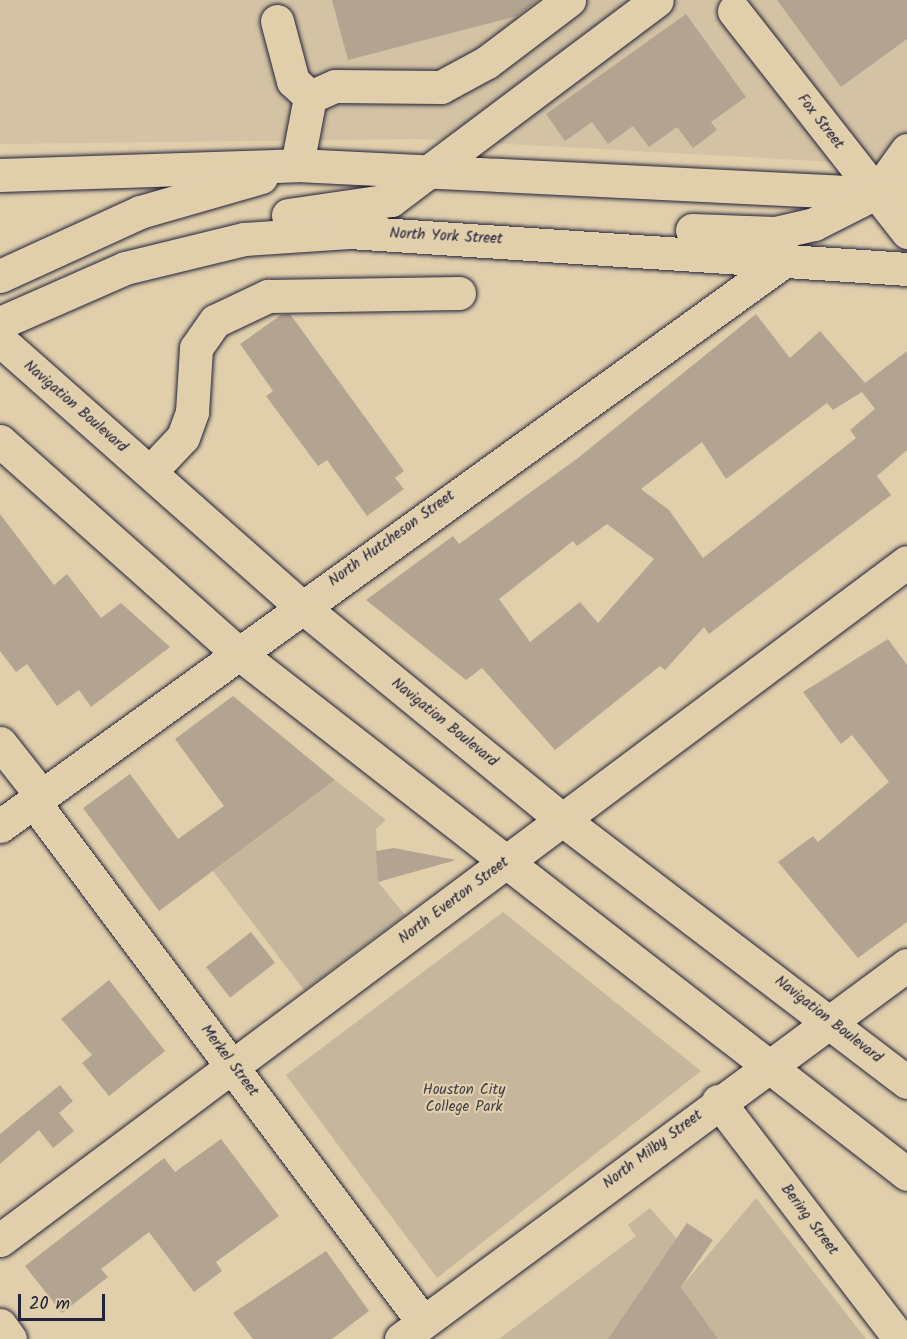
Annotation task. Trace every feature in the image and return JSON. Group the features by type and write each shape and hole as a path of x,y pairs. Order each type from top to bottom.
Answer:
{"main road":[{"path":"310,97 335,86 441,87 487,62 569,0"},
{"path":"194,251 285,215 391,200 657,0"},
{"name":"Fox Street","path":"734,11 891,194 907,232"},
{"path":"277,21 293,81 310,97"},
{"path":"297,165 310,97"},
{"path":"540,242 664,230 775,233 814,224 891,194 907,150"},
{"path":"0,276 140,212 297,165"},
{"path":"0,176 297,165 432,169 891,194"},
{"name":"North York Street","path":"0,323 125,268 244,239 349,232 788,258 907,269"},
{"name":"North Hutcheson Street","path":"0,826 300,605 788,258"},
{"path":"150,472 183,437 192,412 196,348 215,321 268,296 459,293"},
{"name":"Navigation Boulevard","path":"0,340 300,605 563,820 830,1021 907,1082"},
{"path":"0,441 237,652 503,864 907,1174"},
{"name":"North Everton Street","path":"0,1240 907,562"},
{"name":"Merkel Street","path":"0,743 37,798 233,1065 412,1330"},
{"name":"North Milby Street","path":"412,1330 765,1066 907,965"},
{"name":"Bering Street","path":"718,1101 900,1339"},
{"path":"0,1325 10,1339"}],"shaded area":[{"path":"0,0 907,0 907,166 417,139 0,144"}],"green space":[{"path":"335,780 386,820 376,829 378,882 405,915 304,990 213,871"},
{"name":"Houston City College Park","path":"503,912 701,1071 437,1278 286,1075"},
{"path":"756,1198 866,1339 718,1339 681,1287"},
{"path":"650,1208 677,1239 611,1339 499,1339 636,1236 628,1225"}],"building":[{"path":"332,0 538,0 517,16 348,60"},
{"path":"777,0 907,0 907,39 841,87"},
{"path":"686,14 746,97 711,122 717,130 693,148 677,127 649,147 633,126 608,144 592,122 565,141 546,114"},
{"path":"290,314 404,471 395,478 404,489 367,516 327,460 318,466 266,396 273,391 240,344 281,315"},
{"path":"756,314 790,358 820,331 865,383 907,351 907,450 877,476 891,495 709,634 704,627 665,670 660,666 555,750 482,668 466,680 366,600 453,536 459,544 578,458","holes":["862,392 875,409 850,430 856,438 703,558 669,510 641,489 702,442 726,479 827,403 833,410","607,524 654,559 598,623 580,602 530,642 499,599 573,541 577,546"]},
{"path":"0,514 54,585 67,574 101,618 121,603 170,647 91,707 79,690 57,706 27,664 16,672 0,651"},
{"path":"888,639 907,665 907,922 858,958 778,862 813,836 818,842 889,782 852,735 841,744 803,692"},
{"path":"233,696 335,780 159,911 83,808 130,774 178,839 224,806 175,739"},
{"path":"394,848 456,860 378,882 376,851"},
{"path":"251,932 275,963 230,998 206,967"},
{"path":"109,980 165,1051 109,1096 82,1063 92,1055 61,1019"},
{"path":"60,1085 73,1101 59,1113 74,1131 53,1148 39,1130 0,1164 0,1134"},
{"path":"221,1139 279,1216 216,1262 222,1271 194,1292 149,1232 101,1269 108,1277 62,1313 25,1266 164,1158 175,1172"},
{"path":"687,1223 713,1240 681,1287 718,1339 608,1339"},
{"path":"326,1251 369,1311 332,1339 253,1339 233,1313"}]}
